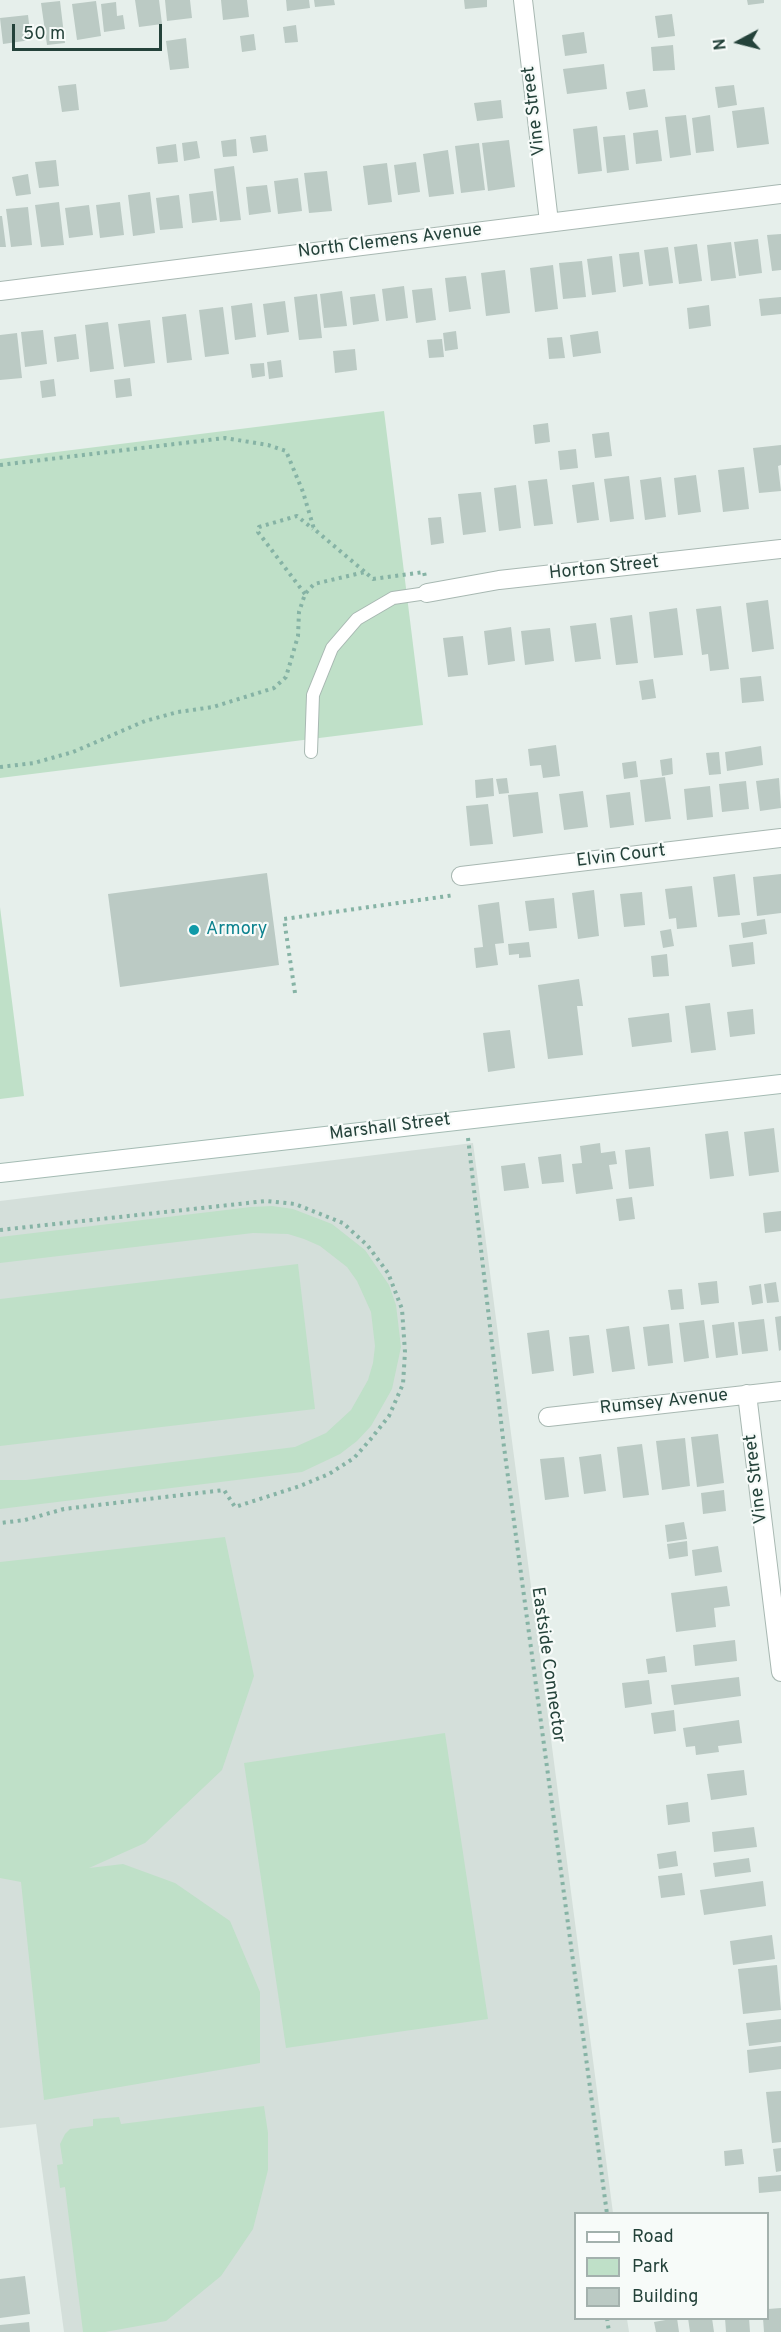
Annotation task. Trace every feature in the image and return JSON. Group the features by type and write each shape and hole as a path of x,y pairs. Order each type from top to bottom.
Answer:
{"street":[{"name":"Vine Street","path":"523,0 549,222"},
{"name":"North Clemens Avenue","path":"0,291 781,194"},
{"name":"Horton Street","path":"427,593 498,580 781,549"},
{"name":"Elvin Court","path":"461,876 781,838"},
{"name":"Marshall Street","path":"0,1173 781,1084"},
{"name":"Rumsey Avenue","path":"548,1417 781,1391"},
{"name":"Vine Street","path":"747,1394 781,1672"}],"lane":[{"path":"311,752 313,695 332,648 357,619 393,598 427,593"}],"path":[{"path":"0,465 225,438 268,445 286,451 303,492 314,530"},
{"path":"305,594 258,532 259,527 297,516 373,579 424,572 427,593"},
{"path":"0,767 34,763 74,753 145,722 178,712 213,707 274,688 286,677 292,659 298,636 299,612 305,594 314,584 365,572"},
{"path":"295,993 284,919 455,895"},
{"name":"Eastside Connector","path":"466,1120 504,1447 607,2212"},
{"path":"0,1230 266,1201 295,1204 343,1223 368,1246 388,1273 402,1309 405,1352 403,1384 388,1416 354,1458 329,1474 235,1507 224,1490 64,1509 25,1520 0,1523"}],"shaded area":[{"path":"473,1143 613,2212 574,2212 574,2320 627,2320 629,2332 64,2332 36,2124 0,2128 0,1201"}],"green space":[{"path":"384,411 423,725 0,778 0,459"},
{"path":"0,907 24,1096 0,1099"},
{"path":"272,1206 293,1209 332,1224 365,1250 389,1285 396,1305 401,1347 392,1389 371,1426 340,1454 302,1472 0,1509 0,1480 26,1480 295,1447 326,1433 351,1410 368,1380 373,1363 375,1346 371,1312 357,1281 347,1267 320,1246 304,1239 288,1234 253,1233 0,1263 0,1237"},
{"path":"298,1264 315,1409 0,1446 0,1299"},
{"path":"225,1537 254,1676 222,1770 145,1843 89,1868 123,1864 175,1883 230,1921 260,1992 260,2063 44,2100 21,1882 0,1878 0,1562"},
{"path":"445,1733 488,2019 286,2048 244,1763"},
{"path":"264,2106 268,2133 268,2170 253,2229 221,2276 166,2321 105,2332 83,2332 65,2187 60,2188 57,2165 63,2164 60,2144 65,2134 70,2129 93,2126 93,2119 119,2117 121,2124"}],"building":[{"path":"135,0 159,0 162,24 139,27"},
{"path":"165,0 190,0 192,18 167,21"},
{"path":"221,0 247,0 249,17 223,20"},
{"path":"286,0 309,0 310,8 287,11"},
{"path":"314,0 334,0 335,5 315,7"},
{"path":"464,0 487,0 487,7 465,9"},
{"path":"747,0 764,0 764,3 748,5"},
{"path":"60,1 65,43 47,45 41,3"},
{"path":"96,1 101,36 77,40 72,4"},
{"path":"116,2 117,16 123,15 125,29 104,32 101,4"},
{"path":"672,14 675,36 658,38 655,16"},
{"path":"28,15 31,40 3,44 0,18"},
{"path":"296,25 298,42 285,43 283,27"},
{"path":"584,32 587,53 565,56 562,35"},
{"path":"254,34 256,50 242,52 240,36"},
{"path":"186,38 189,68 170,70 166,41"},
{"path":"673,45 675,70 653,71 651,47"},
{"path":"604,64 607,89 567,94 563,69"},
{"path":"76,84 79,110 62,112 58,86"},
{"path":"734,85 737,105 718,108 715,87"},
{"path":"645,89 648,107 629,110 626,92"},
{"path":"501,100 503,118 477,121 474,103"},
{"path":"764,107 769,144 737,148 732,111"},
{"path":"686,115 691,155 670,158 665,117"},
{"path":"710,115 714,151 696,153 692,118"},
{"path":"597,126 602,171 578,174 573,129"},
{"path":"658,130 662,161 636,164 633,133"},
{"path":"266,135 268,151 253,153 250,137"},
{"path":"625,135 629,170 607,173 603,137"},
{"path":"236,139 237,156 223,157 221,141"},
{"path":"509,140 515,187 488,191 482,143"},
{"path":"197,141 200,158 184,161 182,143"},
{"path":"479,143 485,190 461,193 455,146"},
{"path":"176,144 178,162 158,164 156,147"},
{"path":"448,150 454,194 429,197 423,154"},
{"path":"56,160 59,186 39,188 35,162"},
{"path":"416,162 420,192 398,195 394,165"},
{"path":"387,163 392,202 368,205 363,166"},
{"path":"234,166 241,220 220,222 214,169"},
{"path":"327,171 332,211 309,213 304,173"},
{"path":"28,174 31,194 16,196 12,177"},
{"path":"298,178 302,211 278,214 274,181"},
{"path":"267,185 271,212 249,215 246,187"},
{"path":"213,191 217,220 192,223 189,194"},
{"path":"150,192 155,233 133,236 128,195"},
{"path":"179,195 183,228 160,230 156,198"},
{"path":"59,202 64,245 41,247 35,205"},
{"path":"120,202 124,235 100,238 96,205"},
{"path":"89,205 93,235 69,238 65,208"},
{"path":"28,207 32,245 11,247 6,209"},
{"path":"0,216 2,216 6,247 0,247"},
{"path":"781,234 781,270 772,271 767,235"},
{"path":"758,239 762,273 739,276 734,242"},
{"path":"731,242 736,278 711,281 707,245"},
{"path":"697,244 702,281 679,284 674,247"},
{"path":"668,247 673,283 649,286 644,250"},
{"path":"639,252 643,284 623,287 619,254"},
{"path":"612,256 616,292 592,295 587,259"},
{"path":"582,261 586,297 563,299 559,263"},
{"path":"553,265 558,309 535,312 530,268"},
{"path":"505,270 510,313 486,316 481,273"},
{"path":"466,276 471,309 449,312 445,278"},
{"path":"404,286 408,318 386,321 382,289"},
{"path":"432,288 436,320 416,323 412,290"},
{"path":"342,291 347,326 324,328 320,294"},
{"path":"317,294 322,338 299,340 294,297"},
{"path":"375,294 379,321 353,325 350,297"},
{"path":"781,297 781,314 761,316 759,299"},
{"path":"285,301 289,332 267,335 263,304"},
{"path":"252,303 256,337 235,340 231,306"},
{"path":"709,305 711,326 689,329 687,308"},
{"path":"223,307 229,354 205,357 199,310"},
{"path":"186,314 192,360 167,363 162,317"},
{"path":"150,320 155,363 124,367 118,324"},
{"path":"108,322 114,369 90,372 85,325"},
{"path":"43,330 47,364 25,367 21,332"},
{"path":"456,331 458,349 445,351 443,333"},
{"path":"598,331 601,353 573,357 570,335"},
{"path":"17,333 22,378 0,380 0,335"},
{"path":"76,334 79,359 57,362 54,337"},
{"path":"562,337 565,358 549,359 547,338"},
{"path":"442,339 444,357 429,358 427,340"},
{"path":"355,349 357,370 335,373 333,351"},
{"path":"281,360 283,377 269,379 267,362"},
{"path":"264,363 265,376 252,378 250,364"},
{"path":"130,378 132,396 116,398 114,380"},
{"path":"54,379 56,396 42,398 40,381"},
{"path":"548,423 550,442 535,444 533,425"},
{"path":"609,432 612,456 595,458 592,434"},
{"path":"781,445 781,465 778,466 781,491 759,493 753,448"},
{"path":"576,449 578,468 560,470 558,451"},
{"path":"744,467 749,509 723,512 718,470"},
{"path":"696,475 701,512 678,515 674,478"},
{"path":"629,476 634,519 610,522 604,479"},
{"path":"661,477 666,517 645,520 640,480"},
{"path":"547,479 553,524 534,526 528,481"},
{"path":"594,482 599,520 577,523 572,485"},
{"path":"516,485 521,528 499,531 494,488"},
{"path":"481,492 486,532 463,535 458,494"},
{"path":"441,517 444,543 431,545 428,518"},
{"path":"768,600 774,649 752,652 746,603"},
{"path":"721,606 729,669 710,671 708,654 702,655 696,609"},
{"path":"677,608 683,655 654,658 649,612"},
{"path":"632,615 638,663 616,665 610,618"},
{"path":"596,623 601,659 575,662 570,626"},
{"path":"511,627 515,661 488,665 484,631"},
{"path":"550,628 554,661 525,665 521,631"},
{"path":"463,636 468,675 448,677 443,638"},
{"path":"761,676 764,701 742,703 740,678"},
{"path":"653,679 656,698 642,700 639,681"},
{"path":"556,745 560,776 543,778 541,765 530,766 528,749"},
{"path":"761,746 763,765 727,771 725,752"},
{"path":"719,752 721,774 709,775 706,753"},
{"path":"672,758 673,774 662,776 660,760"},
{"path":"636,761 638,777 624,779 622,763"},
{"path":"665,777 671,819 645,822 640,780"},
{"path":"493,778 494,796 476,798 475,780"},
{"path":"507,778 509,793 499,794 496,779"},
{"path":"779,778 781,808 760,811 756,781"},
{"path":"746,781 749,809 722,812 719,784"},
{"path":"710,786 713,817 687,820 684,789"},
{"path":"583,791 588,827 564,830 559,794"},
{"path":"538,792 543,833 513,837 508,795"},
{"path":"630,792 634,825 610,828 606,795"},
{"path":"488,804 493,844 470,846 466,806"},
{"name":"Armory","path":"267,873 279,965 120,987 108,894"},
{"path":"735,874 740,915 718,917 713,877"},
{"path":"781,874 781,913 757,916 753,877"},
{"path":"692,886 697,927 677,929 676,918 669,919 665,889"},
{"path":"594,890 599,936 578,939 572,893"},
{"path":"642,892 645,925 624,927 620,894"},
{"path":"554,898 557,928 529,931 525,901"},
{"path":"499,902 504,943 495,944 498,965 476,968 474,948 483,947 478,905"},
{"path":"765,919 767,934 743,938 741,923"},
{"path":"671,929 674,946 663,948 660,931"},
{"path":"529,942 531,957 519,958 519,954 509,955 508,944"},
{"path":"753,942 755,964 732,967 729,945"},
{"path":"667,954 669,976 653,977 651,956"},
{"path":"579,979 583,1006 577,1006 583,1055 548,1059 538,985"},
{"path":"710,1003 716,1050 691,1053 685,1006"},
{"path":"753,1009 755,1034 730,1037 727,1012"},
{"path":"669,1013 672,1042 632,1047 628,1018"},
{"path":"510,1030 515,1068 488,1072 483,1033"},
{"path":"774,1128 779,1172 749,1176 744,1132"},
{"path":"728,1131 734,1176 710,1179 705,1134"},
{"path":"600,1143 601,1153 615,1151 617,1164 609,1165 613,1189 576,1194 572,1164 582,1163 580,1146"},
{"path":"650,1147 654,1186 629,1189 625,1150"},
{"path":"561,1154 564,1182 542,1184 538,1157"},
{"path":"525,1163 529,1188 504,1191 501,1166"},
{"path":"632,1197 635,1219 619,1221 616,1199"},
{"path":"781,1211 781,1231 765,1233 763,1213"},
{"path":"717,1281 719,1303 701,1305 698,1283"},
{"path":"776,1282 779,1302 767,1303 764,1284"},
{"path":"761,1284 763,1303 752,1305 749,1286"},
{"path":"682,1289 684,1309 671,1310 668,1290"},
{"path":"781,1316 781,1350 779,1351 775,1317"},
{"path":"764,1319 768,1351 742,1354 738,1322"},
{"path":"704,1320 709,1358 684,1362 679,1323"},
{"path":"734,1322 738,1355 716,1358 712,1325"},
{"path":"669,1324 673,1363 648,1366 643,1327"},
{"path":"629,1326 635,1369 612,1372 606,1329"},
{"path":"549,1330 554,1371 532,1374 527,1333"},
{"path":"589,1335 594,1373 573,1376 569,1337"},
{"path":"718,1434 724,1483 697,1487 691,1437"},
{"path":"685,1438 690,1486 662,1490 656,1441"},
{"path":"642,1444 649,1495 623,1498 617,1447"},
{"path":"601,1454 606,1491 584,1494 579,1457"},
{"path":"564,1457 569,1497 545,1500 540,1459"},
{"path":"724,1490 726,1511 703,1514 701,1493"},
{"path":"684,1522 687,1539 667,1542 665,1525"},
{"path":"687,1541 688,1556 669,1559 667,1544"},
{"path":"718,1546 722,1572 695,1576 692,1550"},
{"path":"727,1586 730,1606 714,1608 716,1627 676,1632 671,1593"},
{"path":"735,1640 737,1661 695,1666 693,1645"},
{"path":"665,1656 667,1672 648,1674 646,1659"},
{"path":"739,1677 741,1696 674,1705 671,1685"},
{"path":"649,1680 652,1704 625,1708 622,1683"},
{"path":"674,1710 676,1731 654,1734 651,1713"},
{"path":"739,1720 742,1743 718,1746 719,1752 696,1755 695,1746 686,1747 683,1728"},
{"path":"744,1770 747,1795 711,1800 707,1774"},
{"path":"688,1802 690,1822 668,1825 666,1805"},
{"path":"754,1827 757,1847 714,1852 712,1832"},
{"path":"676,1851 678,1866 659,1869 657,1854"},
{"path":"749,1858 751,1872 715,1877 713,1863"},
{"path":"682,1873 685,1895 661,1898 658,1876"},
{"path":"763,1881 766,1906 704,1915 700,1890"},
{"path":"772,1935 775,1959 733,1965 730,1941"},
{"path":"777,1965 781,2010 743,2014 738,1969"},
{"path":"781,2019 781,2042 749,2046 746,2023"},
{"path":"781,2046 781,2069 749,2073 747,2050"},
{"path":"781,2091 781,2142 772,2143 766,2092"},
{"path":"781,2148 781,2171 776,2172 773,2149"},
{"path":"742,2149 744,2164 725,2166 724,2151"},
{"path":"781,2175 781,2191 759,2193 758,2177"},
{"path":"25,2276 30,2314 0,2318 0,2279"},
{"path":"781,2308 781,2332 764,2332 763,2320 769,2320 769,2309"},
{"path":"677,2320 679,2332 656,2332 654,2322"},
{"path":"688,2320 712,2320 714,2332 690,2332"},
{"path":"725,2320 749,2320 750,2332 726,2332"},
{"path":"29,2322 30,2332 0,2332 0,2325"}],"place":[{"name":"Armory","path":"194,930"}]}
